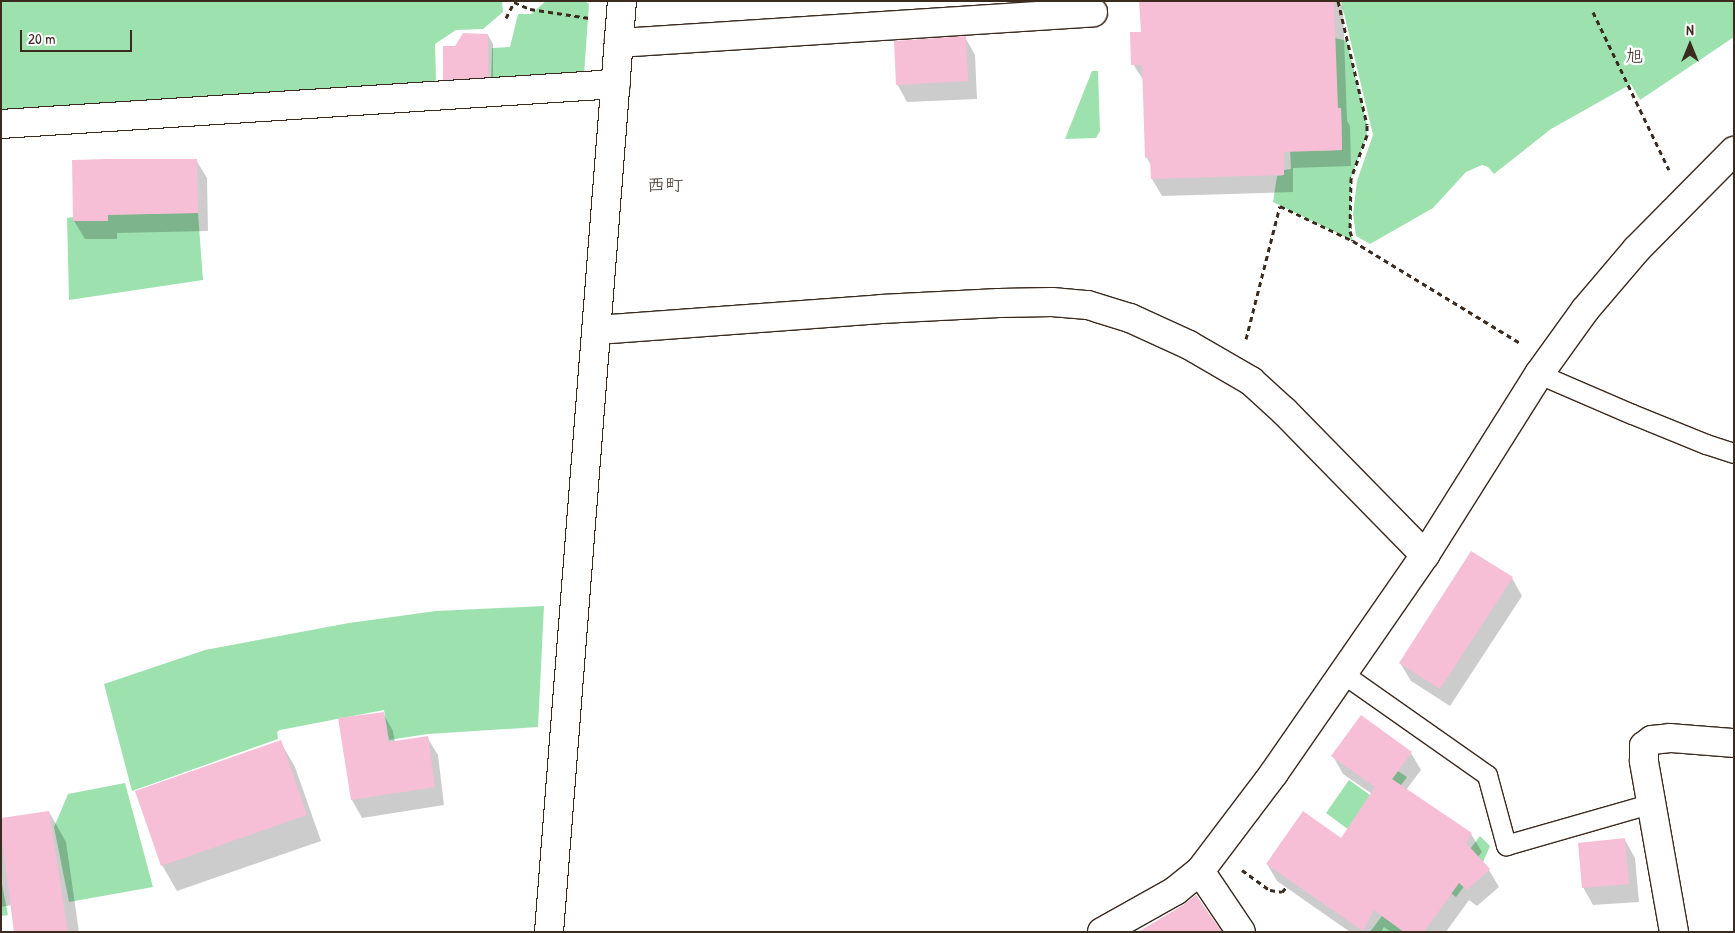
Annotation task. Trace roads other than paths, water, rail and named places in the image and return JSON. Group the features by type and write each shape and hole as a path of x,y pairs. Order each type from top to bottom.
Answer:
{"street":[{"path":"549,932 622,1"},
{"path":"619,43 1093,12"},
{"path":"1,124 616,84"},
{"path":"1102,932 1166,896 1208,861 1274,773 1425,555 1544,367 1592,303 1637,250 1683,200 1734,151"},
{"path":"597,330 881,309 1052,302 1088,305 1130,318 1189,345 1251,381 1285,412 1425,555"},
{"path":"1674,932 1644,761 1644,746 1652,740 1670,738 1734,743"},
{"path":"1208,861 1241,932"}],"lane":[{"path":"1544,367 1648,421 1734,453"},
{"path":"1342,673 1487,775 1506,845 1652,802"}],"district":[{"name":"旭","path":"1634,56"},
{"name":"西町","path":"665,185"}]}
